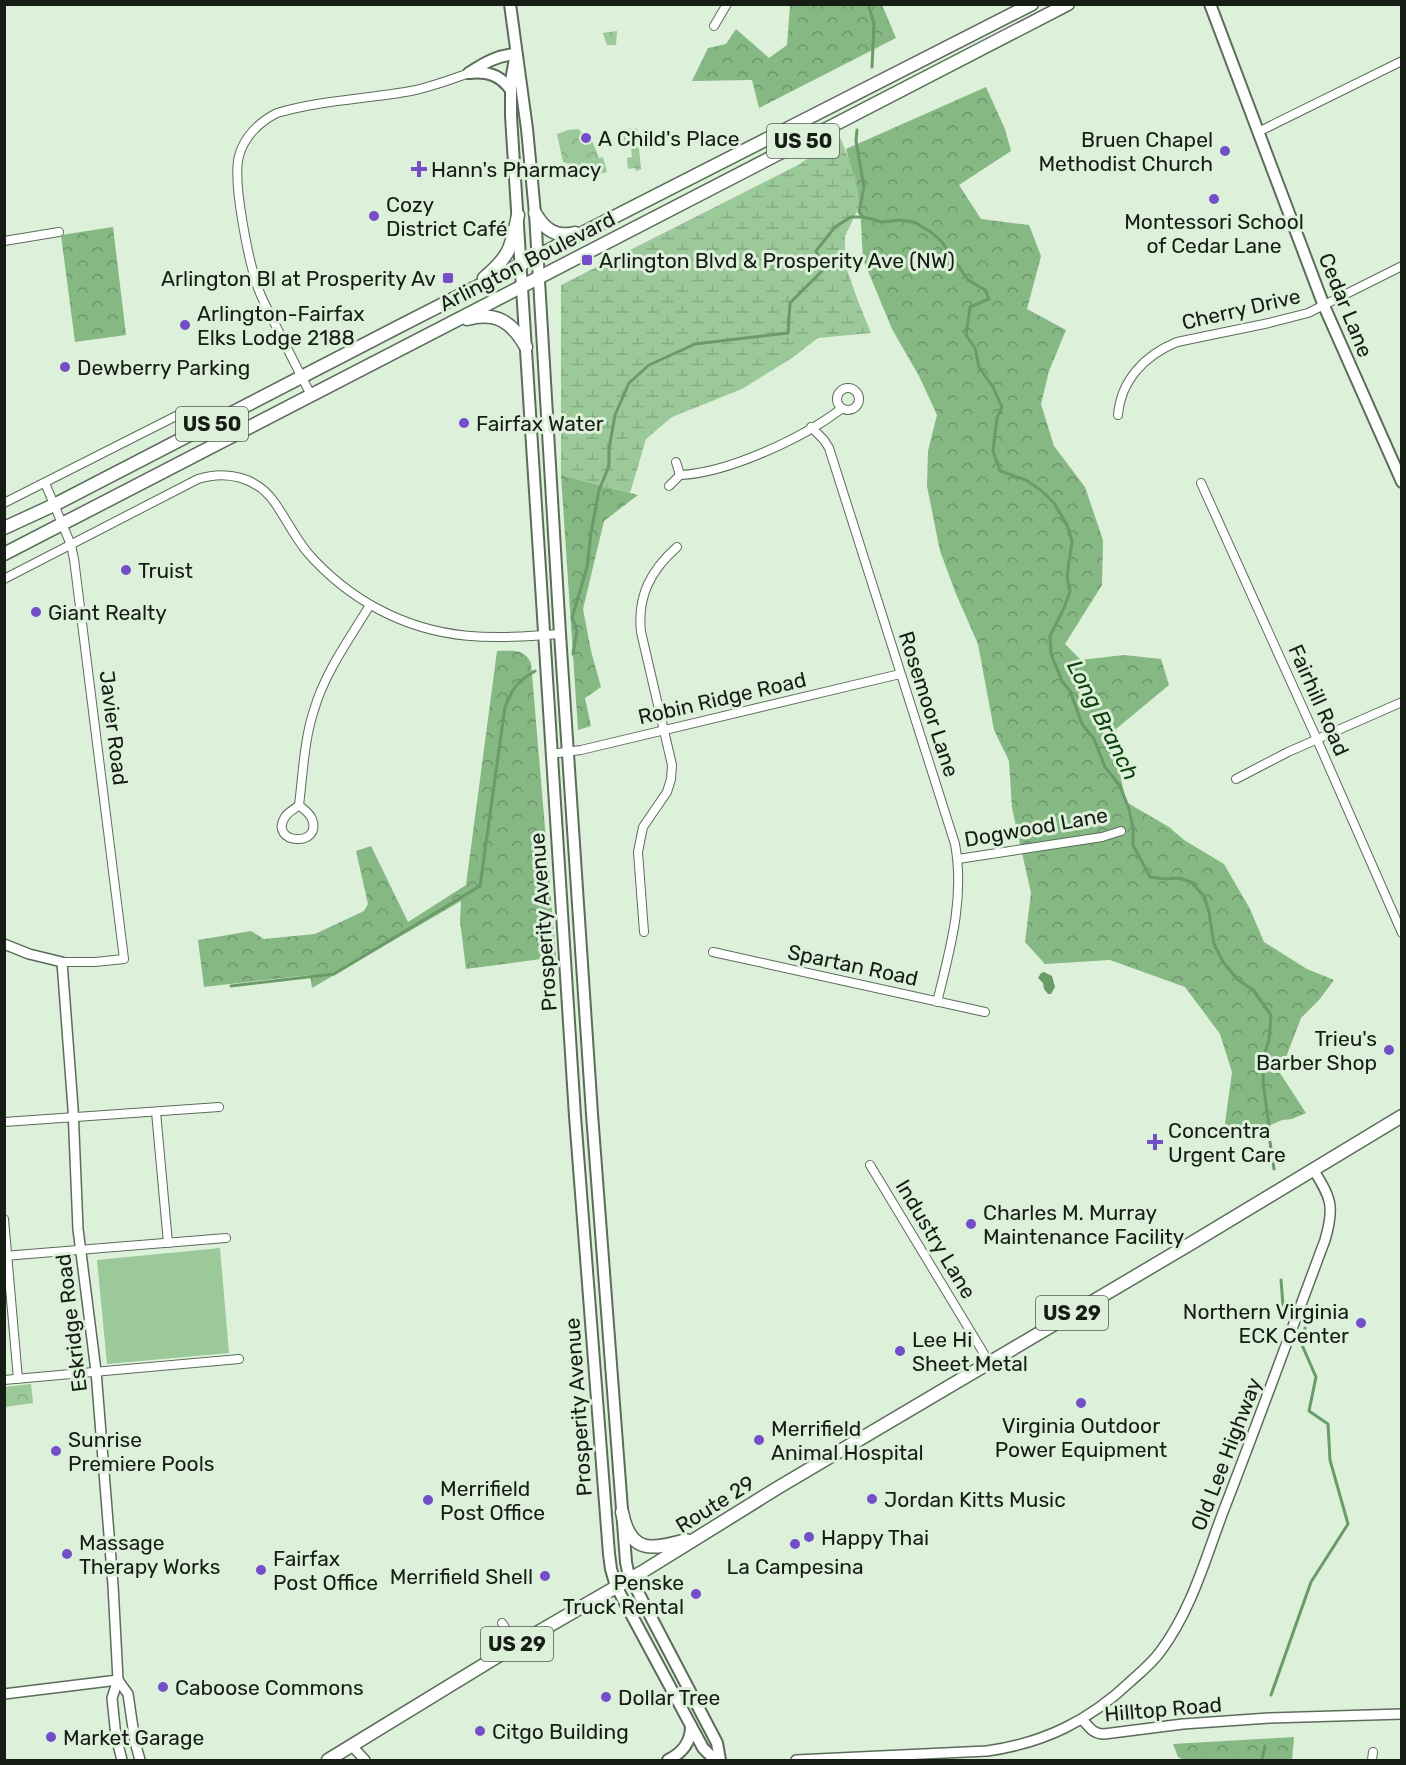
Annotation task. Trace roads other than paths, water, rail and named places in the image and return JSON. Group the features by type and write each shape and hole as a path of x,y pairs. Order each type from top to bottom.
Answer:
{"main road":[{"name":"Prosperity Avenue","path":"510,4 527,129 535,213 592,1114 626,1562 631,1578 717,1743 717,1761"},
{"name":"Arlington Boulevard","path":"4,528 54,505 1032,4"},
{"name":"Arlington Boulevard","path":"4,554 1068,4"},
{"name":"Cedar Lane","path":"1210,4 1324,306 1401,482"},
{"name":"Prosperity Avenue","path":"516,54 510,90 551,754 575,1116 609,1554 616,1586 703,1748 717,1761"},
{"path":"469,73 491,60 504,55 516,54"},
{"path":"469,73 493,74 510,90"},
{"path":"535,213 544,226 557,234 569,235 594,228"},
{"path":"469,291 500,264 507,254 514,236 518,215"},
{"path":"435,330 474,317 492,316 514,328 526,347"},
{"name":"Route 29","path":"328,1761 516,1645 1401,1116"},
{"path":"622,1512 630,1536 644,1546 663,1546 701,1535"},
{"path":"668,1761 685,1748 690,1739 691,1726"}],"street":[{"path":"714,26 727,4"},
{"path":"1258,132 1401,61"},
{"path":"311,396 262,296 252,266 238,172 239,154 246,140 262,122 277,113 414,90 469,73"},
{"path":"4,241 59,232"},
{"name":"Cherry Drive","path":"1118,416 1122,396 1134,372 1164,347 1177,342 1293,318 1324,306 1401,266"},
{"path":"669,486 680,475 691,475 742,461 811,427 841,409"},
{"path":"4,503 182,413 192,417 201,430"},
{"name":"Rosemoor Lane","path":"811,427 829,448 947,818 957,859 959,886 956,920 937,1002"},
{"path":"676,462 680,475"},
{"path":"4,579 198,479 221,474 243,477 267,493 296,537 320,566 349,590 402,621 448,634 487,638 560,634"},
{"name":"Javier Road","path":"45,483 71,545 76,573 124,959 62,962"},
{"name":"Fairhill Road","path":"1201,483 1317,739 1401,933"},
{"path":"644,932 639,845 643,827 663,799 671,780 672,765 641,632 640,610 644,590 652,574 677,547"},
{"path":"299,805 311,817 313,827 308,836 294,840 286,834 282,825 285,815 299,805 309,729 316,702 327,677 370,604"},
{"name":"Robin Ridge Road","path":"551,754 568,752 900,674"},
{"path":"1236,779 1317,739 1401,702"},
{"name":"Dogwood Lane","path":"957,859 1102,837 1121,831"},
{"path":"4,944 29,954 62,962"},
{"name":"Spartan Road","path":"713,952 985,1012"},
{"name":"Eskridge Road","path":"62,962 78,1229 96,1371 113,1585 118,1680 112,1698 116,1737 122,1761"},
{"path":"4,1122 219,1107"},
{"path":"156,1112 168,1243"},
{"name":"Industry Lane","path":"870,1165 989,1362"},
{"name":"Old Lee Highway","path":"1082,1719 1117,1694 1151,1663 1177,1627 1186,1608 1254,1433 1329,1226 1331,1203 1326,1188 1313,1169"},
{"path":"4,1219 18,1379"},
{"path":"6,1256 226,1238"},
{"path":"4,1380 239,1359"},
{"path":"502,1623 516,1645"},
{"path":"4,1694 118,1680"},
{"name":"Eskridge Road","path":"118,1680 128,1695 140,1761"},
{"name":"Hilltop Road","path":"796,1761 1004,1749 1045,1737 1082,1719 1092,1731 1104,1734 1183,1724 1269,1718 1401,1714"},
{"path":"352,1746 365,1761"}],"waterway":[{"name":"Long Branch","path":"868,4 874,23 872,67"},
{"path":"857,130 856,141 864,187 859,212 863,217"},
{"name":"Long Branch","path":"573,654 577,630 572,618 587,567 599,490 609,466 609,449 615,415 629,383 649,365 695,344 788,333 790,303 824,269 816,251 835,227 851,217 863,217 882,222 900,220 914,222 931,232 942,242 968,280 985,290 989,299 970,307 966,335 975,348 979,367 993,387 1002,407 997,418 993,451 1000,471 1026,480 1043,492 1054,503 1067,525 1072,541 1067,576 1070,591 1050,636 1051,654 1062,681 1070,691 1082,724 1094,739 1105,767 1120,786 1129,809 1133,828 1133,845 1150,877 1179,878 1191,882 1204,896 1214,944 1223,962 1237,979 1253,990 1271,1015 1269,1040 1264,1056 1263,1082 1269,1126"},
{"path":"231,986 334,974 480,886 505,707 516,686 535,671"},
{"name":"Long Branch","path":"1270,1142 1274,1169"},
{"name":"Long Branch","path":"1281,1280 1284,1318"},
{"name":"Long Branch","path":"1271,1695 1311,1582 1348,1524 1330,1460 1328,1424 1309,1411 1316,1377 1302,1345 1305,1328"},
{"name":"Long Branch","path":"1262,1760 1265,1746"}],"place":[{"name":"A Child's Place","path":"586,138"},
{"name":"Bruen Chapel Methodist Church","path":"1225,151"},
{"name":"Hann's Pharmacy","path":"419,169"},
{"name":"Montessori School of Cedar Lane","path":"1214,199"},
{"name":"Cozy District Café","path":"374,216"},
{"name":"Arlington Blvd & Prosperity Ave (NW)","path":"587,260"},
{"name":"Arlington Bl at Prosperity Av","path":"448,278"},
{"name":"Arlington-Fairfax Elks Lodge 2188","path":"185,325"},
{"name":"Dewberry Parking","path":"65,367"},
{"name":"Fairfax Water","path":"464,423"},
{"name":"Truist","path":"126,570"},
{"name":"Giant Realty","path":"36,612"},
{"name":"Trieu's Barber Shop","path":"1389,1050"},
{"name":"Concentra Urgent Care","path":"1155,1142"},
{"name":"Charles M. Murray Maintenance Facility","path":"971,1224"},
{"name":"Northern Virginia ECK Center","path":"1361,1323"},
{"name":"Lee Hi Sheet Metal","path":"900,1351"},
{"name":"Virginia Outdoor Power Equipment","path":"1081,1403"},
{"name":"Merrifield Animal Hospital","path":"759,1440"},
{"name":"Sunrise Premiere Pools","path":"56,1451"},
{"name":"Jordan Kitts Music","path":"872,1499"},
{"name":"Merrifield Post Office","path":"428,1500"},
{"name":"Happy Thai","path":"809,1537"},
{"name":"La Campesina","path":"795,1544"},
{"name":"Massage Therapy Works","path":"67,1554"},
{"name":"Fairfax Post Office","path":"261,1570"},
{"name":"Merrifield Shell","path":"545,1576"},
{"name":"Penske Truck Rental","path":"696,1594"},
{"name":"Caboose Commons","path":"163,1687"},
{"name":"Dollar Tree","path":"606,1697"},
{"name":"Citgo Building","path":"480,1731"},
{"name":"Market Garage","path":"51,1737"}]}
